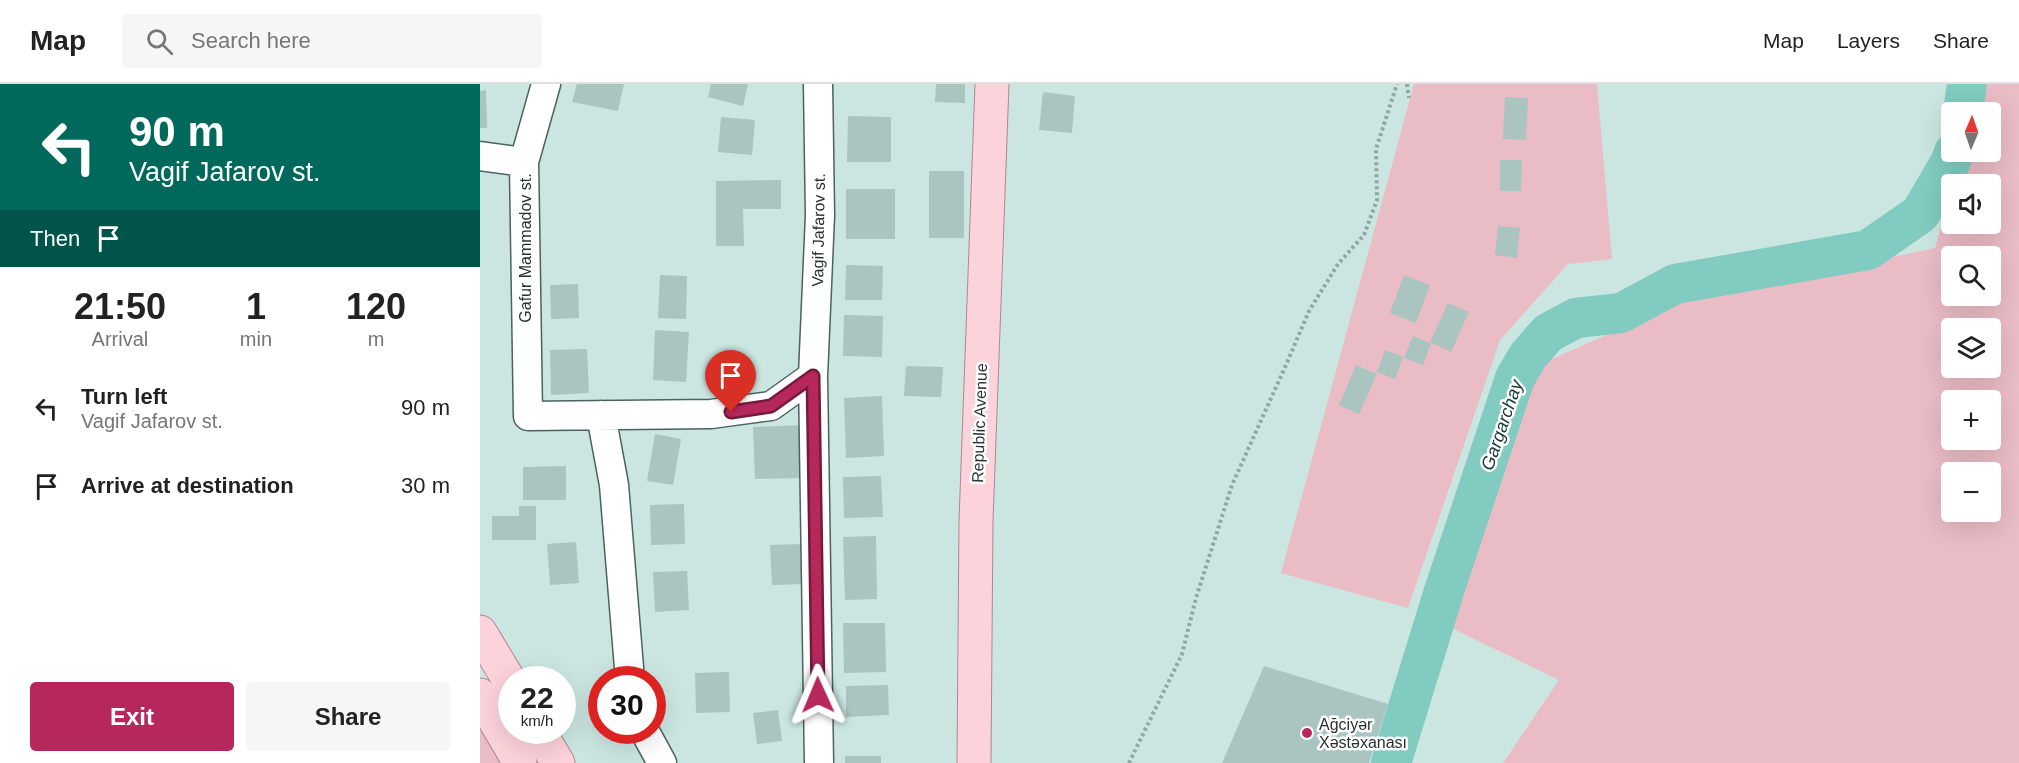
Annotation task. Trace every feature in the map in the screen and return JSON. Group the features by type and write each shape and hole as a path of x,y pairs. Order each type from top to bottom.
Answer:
{"main road":[{"name":"Republic Avenue","path":"974,763 976,509 992,84"},
{"path":"480,632 501,666"},
{"path":"480,695 520,763"},
{"path":"546,744 558,763"}],"street":[{"name":"Gafur Mammadov st.","path":"546,84 524,162 528,416 602,415"},
{"name":"Vagif Jafarov st.","path":"818,84 820,214 813,376 819,763"},
{"path":"480,156 524,162"},
{"path":"629,666 614,485 602,415 711,414 771,406 813,376"},
{"path":"652,744 662,763"}],"path":[{"path":"1129,763 1162,691 1182,654 1196,598 1232,485 1309,311 1338,264 1364,235 1377,200 1376,149 1396,84"},
{"path":"1407,84 1409,98"}],"shaded area":[{"path":"1414,84 1597,84 1612,259 1568,264 1500,340 1408,608 1281,573"},
{"path":"1982,84 2019,84 2019,763 1503,763 1559,680 1443,624 1534,367 1679,303 1935,248 1941,227 1941,234 2001,234 2001,174 1957,174 1960,162 2001,162 2001,102 1977,102"},
{"path":"480,702 498,732 498,744 505,744 516,763 480,763"}],"building":[{"path":"577,84 624,84 618,111 572,102"},
{"path":"711,84 748,84 743,106 708,97"},
{"path":"936,84 965,84 965,103 935,102"},
{"path":"486,90 487,128 480,128 480,91"},
{"path":"1043,92 1075,96 1072,133 1039,130"},
{"path":"1505,97 1528,98 1526,140 1503,139"},
{"path":"848,116 891,117 891,162 847,162"},
{"path":"721,117 755,120 752,155 718,152"},
{"path":"1500,160 1522,160 1521,191 1500,191"},
{"path":"929,171 964,171 964,238 929,238"},
{"path":"781,180 781,209 743,209 744,246 716,246 716,181"},
{"path":"846,189 895,189 895,239 846,239"},
{"path":"1498,226 1520,228 1517,258 1495,255"},
{"path":"846,265 883,266 882,300 845,300"},
{"path":"660,275 687,276 686,319 658,318"},
{"path":"1404,275 1430,285 1416,323 1390,313"},
{"path":"578,284 579,318 551,319 550,285"},
{"path":"1448,303 1469,312 1451,352 1430,342"},
{"path":"844,315 883,316 882,357 843,356"},
{"path":"655,330 689,332 686,382 653,380"},
{"path":"1413,336 1431,343 1423,365 1404,358"},
{"path":"587,349 589,393 551,395 550,350"},
{"path":"1385,350 1403,357 1395,379 1377,372"},
{"path":"1356,365 1377,374 1359,414 1339,405"},
{"path":"906,366 943,367 941,397 904,396"},
{"path":"882,396 884,456 846,458 844,398"},
{"path":"803,425 805,478 755,479 753,427"},
{"path":"655,434 681,439 673,485 647,481"},
{"path":"566,466 566,500 523,500 523,467"},
{"path":"881,476 883,517 844,518 843,477"},
{"path":"684,504 685,544 651,545 650,505"},
{"path":"519,506 536,506 536,540 492,540 492,516 519,516"},
{"path":"876,536 877,599 845,600 843,537"},
{"path":"576,542 579,583 550,585 547,544"},
{"path":"804,544 806,584 772,585 770,545"},
{"path":"687,571 689,610 655,612 653,572"},
{"path":"843,623 885,623 886,672 844,673"},
{"name":"Ağciyər Xəstəxanası","path":"1264,666 1388,704 1369,763 1222,763"},
{"path":"729,672 730,712 696,713 695,673"},
{"path":"888,685 889,715 846,717 846,686"},
{"path":"778,710 782,741 757,744 753,713"},
{"path":"845,756 881,756 881,763 845,763"}],"waterway":[{"name":"Gargarchay","path":"1964,102 1967,84"},
{"name":"Gargarchay","path":"1391,763 1444,591 1515,378 1528,356 1548,333 1576,318 1621,313 1675,284 1868,250 1920,214 1950,162"}],"place":[{"name":"Ağciyər Xəstəxanası","path":"1307,733"}],"route":[{"path":"731,412 771,406 813,376 818,695"}]}
